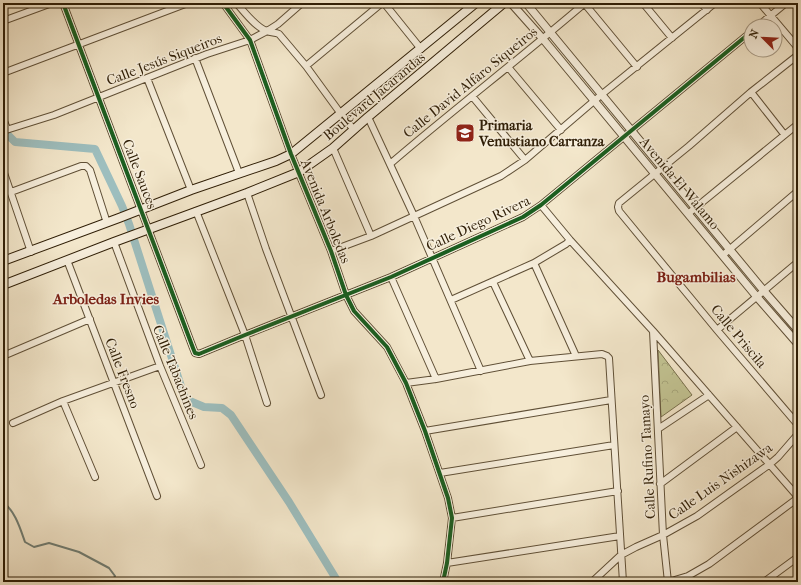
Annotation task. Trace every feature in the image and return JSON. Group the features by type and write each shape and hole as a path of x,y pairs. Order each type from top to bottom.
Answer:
{"main road":[{"name":"Boulevard Jacarandas","path":"3,261 31,252 191,190 291,154 476,3"},
{"name":"Boulevard Jacarandas","path":"3,285 196,211 248,193 299,172 333,148 504,3"}],"street":[{"path":"3,21 52,3"},
{"name":"Calle Sauces","path":"63,3 195,353"},
{"path":"3,73 188,3"},
{"name":"Avenida Arboledas","path":"223,3 250,40 291,154 331,251 346,296 354,311 387,347 406,383 426,430 448,498 452,518 444,582"},
{"path":"236,3 256,24 267,31 279,34 306,66 354,130"},
{"name":"Calle Jesús Siqueiros","path":"5,130 54,115 195,58 250,40 267,31 302,3"},
{"path":"306,66 383,3 421,49"},
{"name":"Avenida El Walamo","path":"511,3 543,39 689,213 757,297 798,344"},
{"name":"Avenida El Walamo","path":"526,3 798,330"},
{"path":"584,3 637,67"},
{"name":"Calle David Alfaro Siqueiros","path":"390,164 543,39 584,3"},
{"path":"643,3 672,38"},
{"path":"701,3 707,10"},
{"path":"331,251 371,236 501,176 525,160 715,3"},
{"path":"760,3 798,48"},
{"path":"768,18 786,3"},
{"name":"Calle Diego Rivera","path":"195,353 199,354 292,316 346,296 522,217 541,206 623,136 743,39"},
{"path":"655,173 751,92 798,55"},
{"path":"195,58 239,173"},
{"path":"508,67 561,130"},
{"path":"147,78 191,190"},
{"path":"751,92 784,134"},
{"path":"472,96 525,160"},
{"path":"368,117 414,216 481,371"},
{"path":"3,118 5,130"},
{"path":"689,213 798,124"},
{"path":"333,148 371,236"},
{"path":"11,192 81,166 86,166 90,170 107,223"},
{"path":"3,170 31,252"},
{"name":"Calle Priscila","path":"655,173 619,203 619,211 798,425"},
{"path":"723,255 798,191"},
{"path":"248,193 266,249 321,395"},
{"path":"541,206 653,331 798,498 709,564 688,576 668,582"},
{"path":"196,211 245,335 267,403"},
{"path":"451,300 534,263 566,244 570,240"},
{"name":"Calle Tabachines","path":"114,242 160,366 201,466"},
{"name":"Calle Fresno","path":"67,260 157,496"},
{"path":"717,330 798,262"},
{"path":"534,263 576,356"},
{"path":"391,277 436,379"},
{"path":"493,282 530,362"},
{"path":"3,356 90,319"},
{"path":"792,337 798,330"},
{"name":"Calle Rufino Tamayo","path":"653,331 662,535 668,582"},
{"path":"406,383 530,362 576,356 602,354 607,356 609,358 623,582"},
{"path":"13,423 63,401 160,366"},
{"path":"658,429 709,395"},
{"path":"426,430 611,400"},
{"path":"63,401 95,477"},
{"path":"660,484 737,427"},
{"name":"Calle Luis Nishizawa","path":"592,582 621,556 697,516 770,464 778,458 798,434"},
{"path":"440,473 614,445"},
{"path":"452,518 618,491"},
{"path":"447,563 620,536"},
{"path":"764,582 798,558"}],"green space":[{"path":"658,350 692,395 661,417"}],"waterway":[{"path":"3,130 15,142 95,149 129,224 185,399 204,407 222,408 231,415 289,502 338,582"},
{"path":"3,502 14,515 25,542 34,547 49,543 79,552 109,568 115,576 112,582"}],"cycle path":[{"path":"63,3 193,348 195,353 199,354 391,277 523,217 541,205 743,39"},
{"path":"223,3 250,40 291,154 331,251 346,295 354,311 387,347 406,383 425,431 448,498 452,518 447,563 443,582"}],"place":[{"name":"Primaria Venustiano Carranza","path":"465,133"}],"district":[{"name":"Bugambilias","path":"696,277"},
{"name":"Arboledas Invies","path":"106,299"}]}
